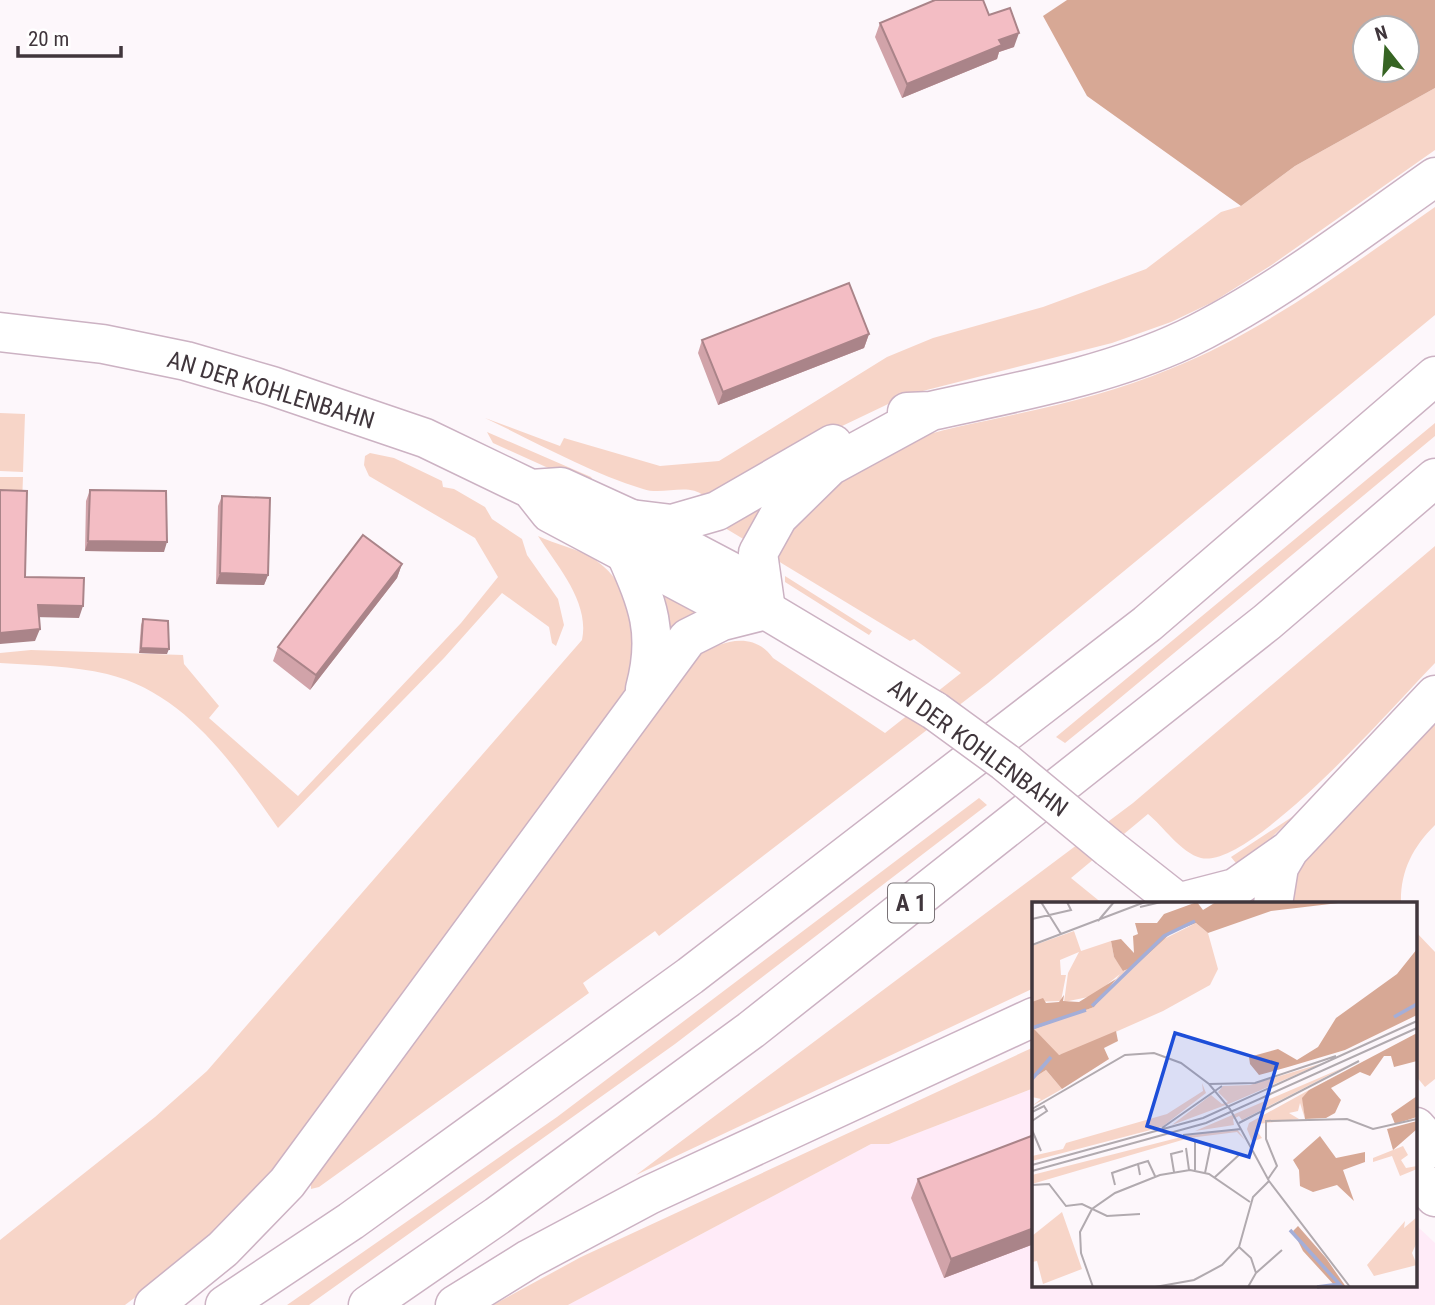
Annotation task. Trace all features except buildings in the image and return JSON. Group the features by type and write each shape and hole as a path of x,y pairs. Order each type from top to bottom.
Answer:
{"main road":[{"path":"644,695 653,661 654,637 648,605 628,536 717,511 862,426 903,412 931,411 1083,375 1185,339 1251,302 1435,177"},
{"name":"AN DER KOHLENBAHN","path":"0,332 103,344 186,361 272,386 425,438 531,489 561,487 628,536 745,579 766,610 921,702 1005,762 1171,901"},
{"path":"225,1305 351,1221 712,959 1147,624 1435,376"},
{"path":"154,1305 223,1249 288,1182 688,638 722,621 766,610 758,553 778,517 830,466 931,411"},
{"name":"A 1","path":"368,1305 497,1216 751,1030 1267,622 1435,478"},
{"path":"1171,901 1235,888 1289,850 1435,695"},
{"path":"1273,902 1279,867 1289,850"},
{"path":"456,1305 529,1259 649,1195 1032,1018"},
{"path":"1418,1129 1435,1148"},
{"path":"1418,1177 1435,1197"}],"shaded area":[{"path":"1067,0 1435,0 1435,88 1295,166 1241,206 1087,96 1043,16"},
{"path":"1435,88 1435,150 1273,264 1213,302 1171,322 1112,343 907,395 817,438 732,490 704,496 683,489 643,489 582,465 485,418 560,446 564,438 660,466 719,461 887,357 933,338 1043,307 1146,269 1221,212 1241,206 1295,166"},
{"path":"1435,207 1435,315 988,683 659,936 655,931 583,983 589,993 319,1187 311,1189 311,1183 697,656 726,643 746,641 756,644 885,733 961,673 914,639 910,641 778,561 791,529 810,504 835,484 900,444 943,430 1095,395 1152,376 1206,353 1307,296"},
{"path":"0,413 25,414 23,472 0,471"},
{"path":"1435,423 1435,436 1102,713 1065,743 1056,737"},
{"path":"487,432 591,477 594,482 588,486 493,443"},
{"path":"370,453 394,458 442,481 443,487 454,489 485,507 492,519 522,539 527,555 558,599 564,625 556,646 552,643 549,627 502,593 444,658 278,828 244,780 206,734 161,697 135,683 94,671 0,663 0,653 31,650 183,655 184,664 219,706 209,718 298,796 461,623 498,577 475,538 369,476 364,465 365,456"},
{"path":"0,477 23,477 22,503 0,502"},
{"path":"763,506 745,540 725,528"},
{"path":"538,536 594,559 609,572 620,587 633,623 634,642 633,662 622,698 294,1151 195,1252 125,1305 0,1305 0,1240 155,1117 207,1071 582,640 583,626 577,598"},
{"path":"1435,546 1435,663 1358,745 1287,812 1253,838 1224,855 1201,858 1186,851 1148,814 1071,878 1101,902 1032,902 1032,989 636,1175 1133,803"},
{"path":"785,576 872,631 869,635 785,582"},
{"path":"664,591 698,609 671,638"},
{"path":"1435,718 1435,825 1409,861 1401,902 1290,902 1298,867"},
{"path":"979,798 987,805 675,1044 309,1305 287,1305 557,1117"},
{"path":"1295,815 1240,868 1231,857"},
{"path":"1418,934 1435,952 1435,1079 1425,1087 1418,1078"},
{"path":"1032,1048 1032,1089 889,1144 871,1144 568,1305 493,1305 581,1257"},
{"path":"1032,1089 1032,1288 1418,1288 1418,1227 1435,1243 1435,1305 568,1305 871,1144 889,1144"}]}
